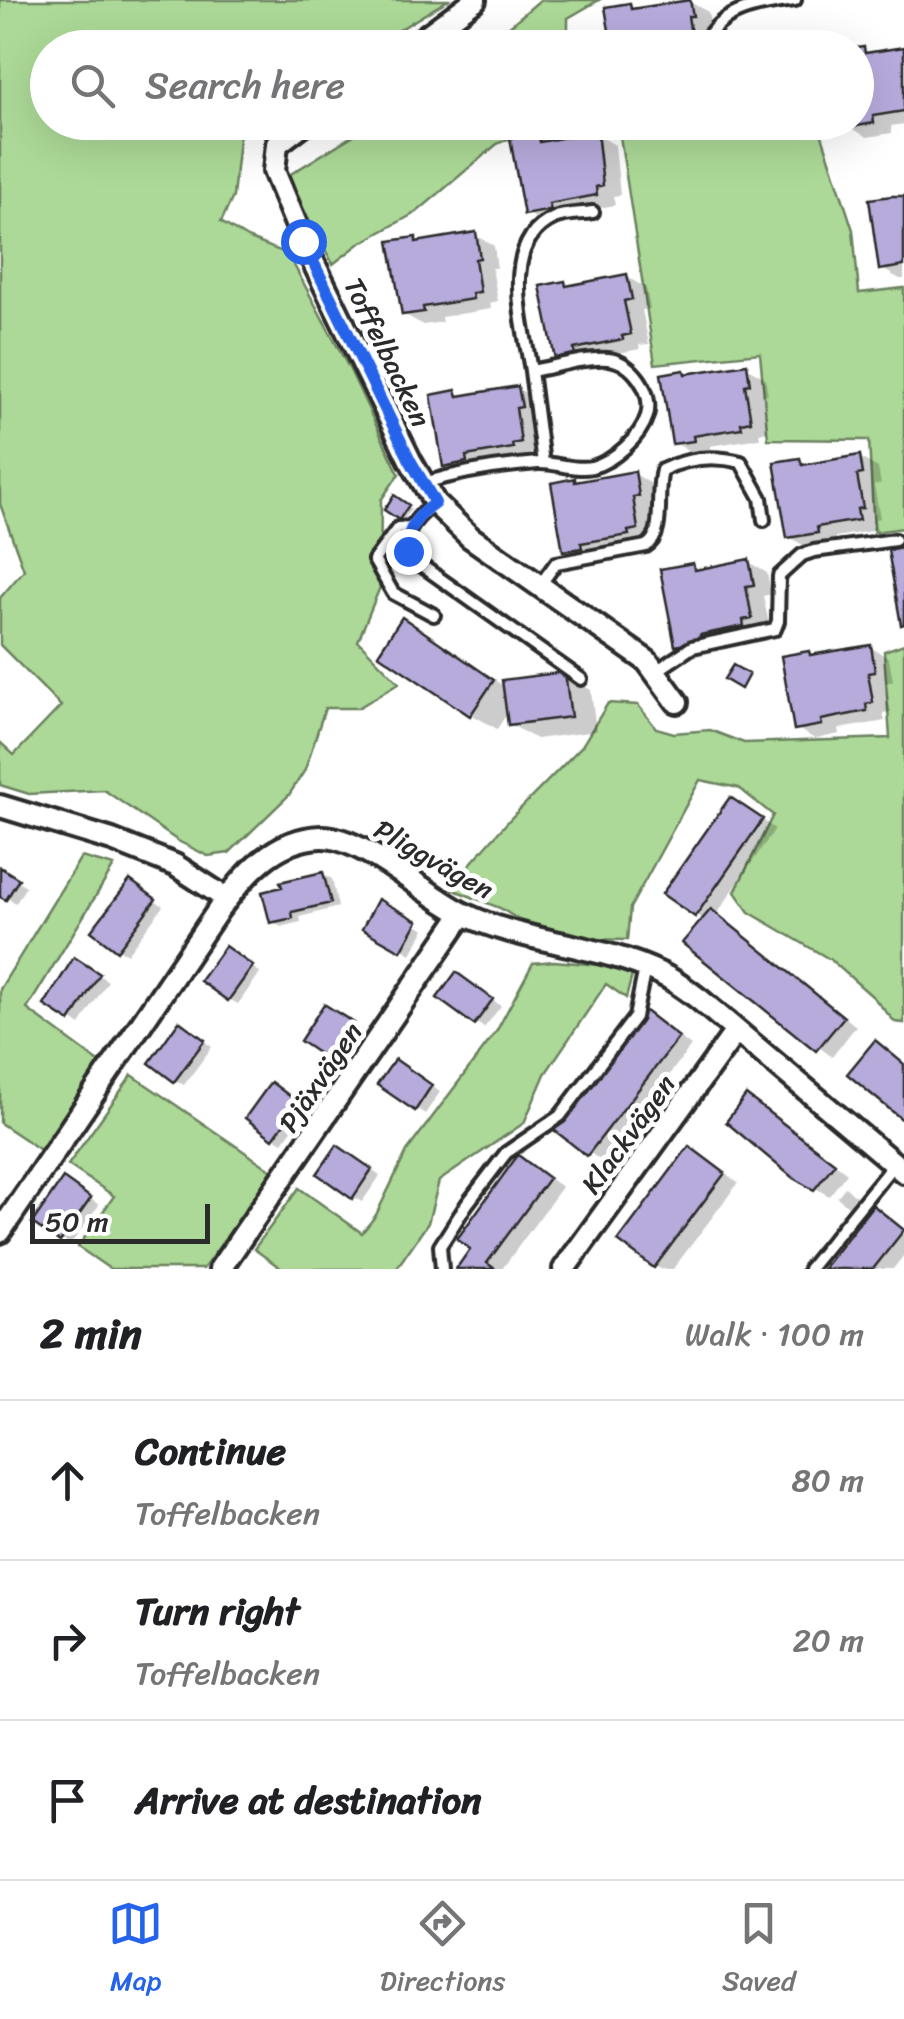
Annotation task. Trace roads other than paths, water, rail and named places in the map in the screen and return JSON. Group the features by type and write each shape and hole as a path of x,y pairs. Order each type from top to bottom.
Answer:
{"street":[{"path":"434,30 475,0"},
{"name":"Toffelbacken","path":"282,140 277,144 274,171 303,241 435,503 470,537 632,648 656,672 677,702"},
{"path":"0,806 112,840 174,865 227,899"},
{"name":"Pliggvägen","path":"0,1232 227,899 248,872 281,846 301,839 332,837 350,842 463,914 645,967 700,999 899,1168"},
{"name":"Pjäxvägen","path":"220,1269 278,1190 463,914"},
{"name":"Klackvägen","path":"564,1269 736,1030"}],"lane":[{"path":"712,30 727,18 758,5 796,0"},
{"path":"542,463 518,285 521,262 530,239 542,225 558,216 594,212"},
{"path":"423,483 456,473 542,463 592,466 624,448 648,414 647,399 637,375 624,364 608,359 532,371"},
{"path":"540,585 556,563 655,541 660,530 657,503 662,470 682,460 723,457 740,462 761,498 764,520"},
{"path":"435,503 420,514 407,540 408,551 418,563 581,678"},
{"path":"412,527 398,528 374,560 392,593 434,615"},
{"path":"656,672 692,647 775,629 779,576 802,555 895,540"},
{"path":"442,1269 440,1246 446,1232 506,1153 560,1116 636,1017 645,967"},
{"path":"809,1269 899,1168"}]}
